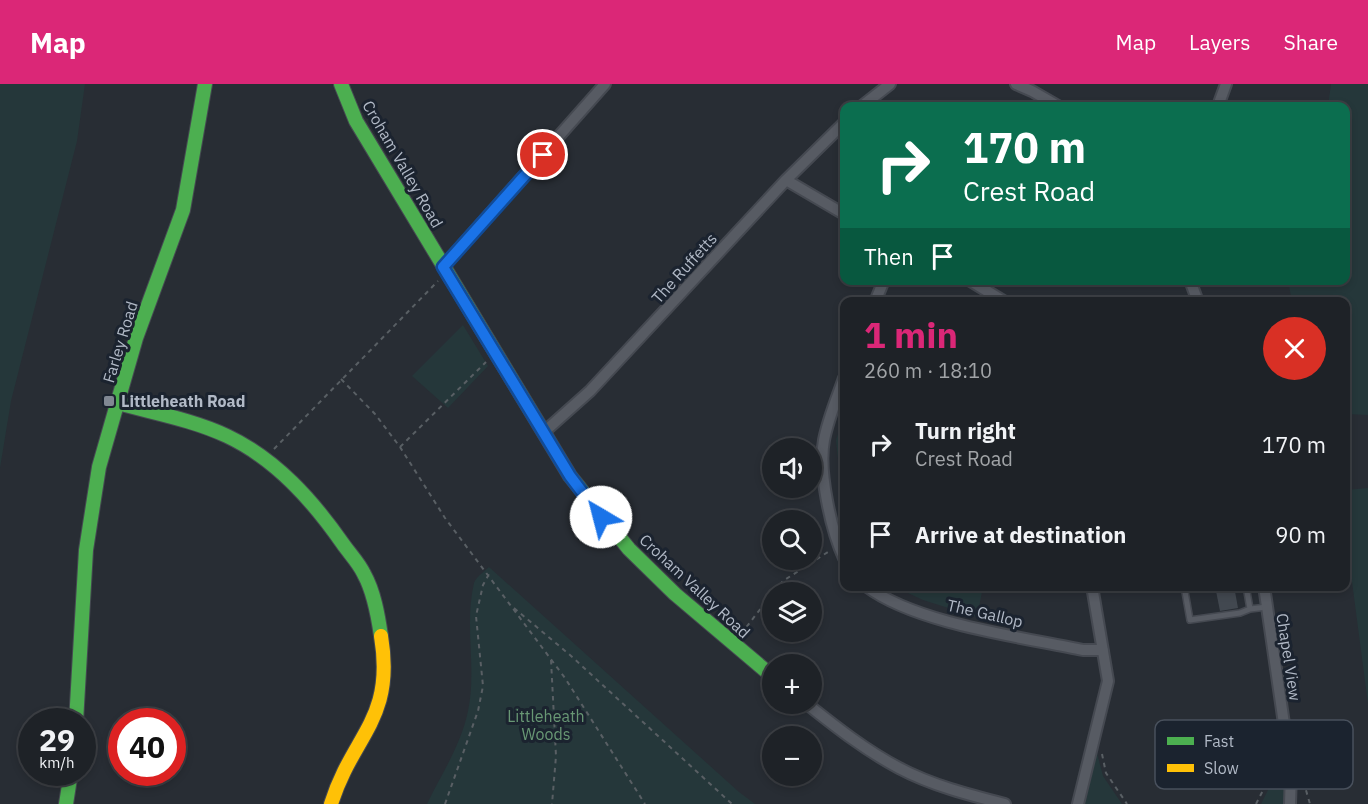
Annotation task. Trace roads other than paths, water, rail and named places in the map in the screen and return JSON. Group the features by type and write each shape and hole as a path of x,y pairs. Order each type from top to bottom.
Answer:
{"street":[{"name":"Farley Road","path":"77,708 86,550 99,467 136,338 183,210 205,84"},
{"name":"Croham Valley Road","path":"341,84 356,121 442,273 496,352 570,476 629,549 675,594 762,668"},
{"path":"442,273 605,84"},
{"path":"867,102 890,84"},
{"path":"1016,84 1051,102"},
{"path":"1219,102 1226,84"},
{"name":"The Ruffetts","path":"544,432 590,391 786,180 840,127"},
{"path":"786,180 840,212"},
{"path":"977,285 997,297"},
{"path":"840,390 824,440 823,456 826,491 840,549"},
{"path":"118,403 186,421 228,437 264,460 293,484 328,522 365,576 380,627 384,675 381,702 364,740 342,775 330,804"},
{"name":"The Gallop","path":"875,591 901,605 956,624 1083,650 1103,650"},
{"path":"1078,804 1108,681 1093,591"},
{"name":"Chapel View","path":"1265,591 1283,720"},
{"path":"820,714 861,746 899,768 978,798 1005,804"},
{"path":"66,804 69,786"},
{"name":"Chapel View","path":"1290,789 1290,804"}],"lane":[{"path":"1185,591 1190,620 1267,607"},
{"path":"1247,591 1250,609"}],"place":[{"name":"Littleheath Road","path":"109,401"}],"park label":[{"name":"Littleheath Woods","path":"546,725"}]}
